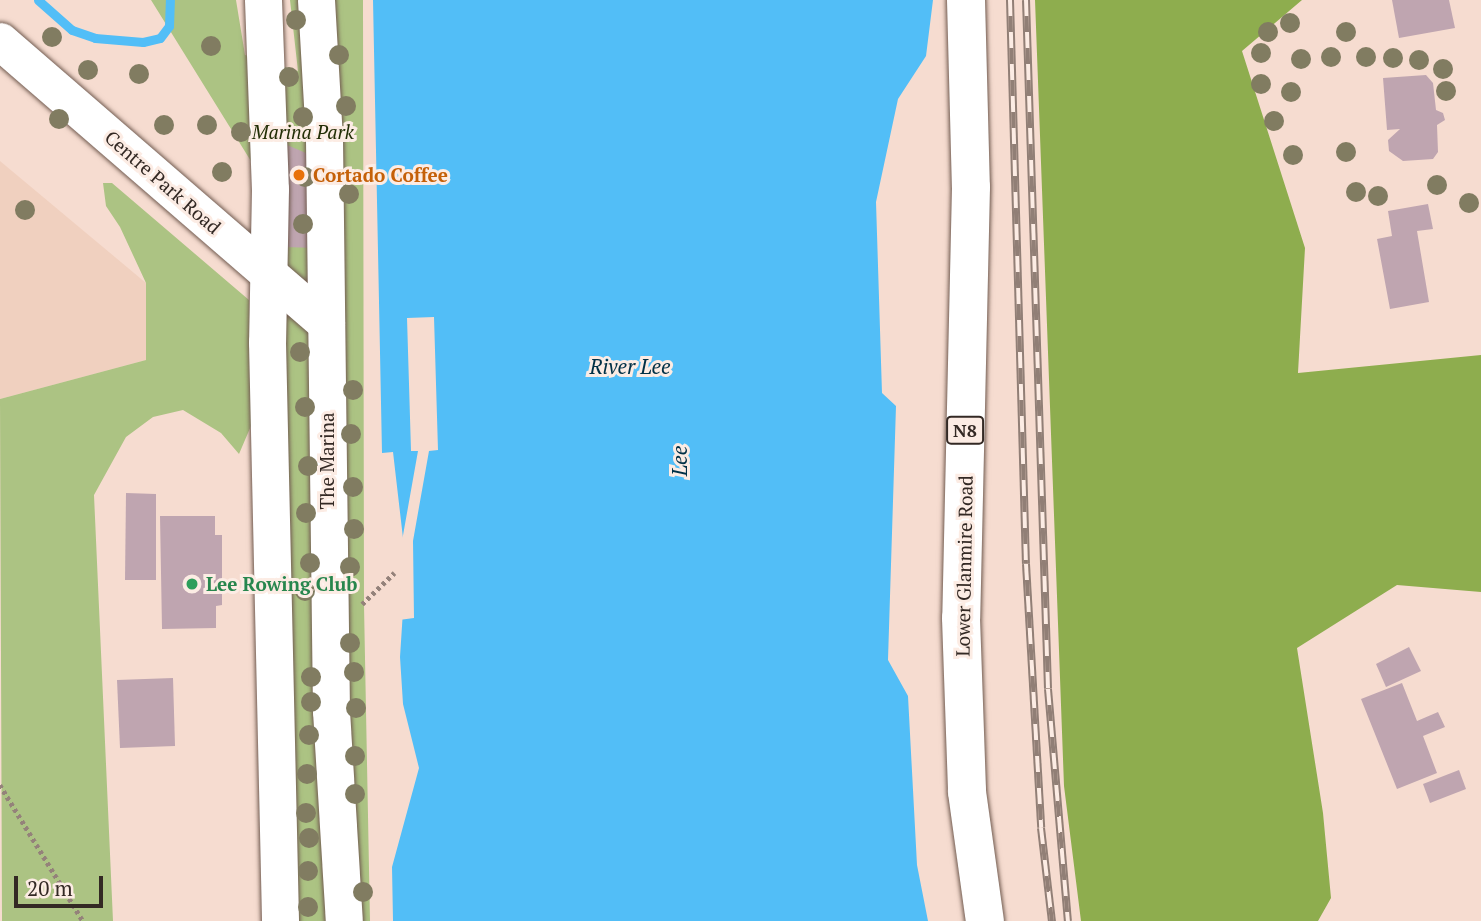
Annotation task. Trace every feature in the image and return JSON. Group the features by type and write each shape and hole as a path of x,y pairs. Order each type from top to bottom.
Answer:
{"highway":[{"name":"Lower Glanmire Road","path":"966,0 971,187 961,618 967,792 985,921"}],"street":[{"path":"263,0 270,275 267,342 280,921"},
{"name":"The Marina","path":"316,0 324,139 331,711 344,921"},
{"name":"Centre Park Road","path":"0,41 326,323"}],"path":[{"path":"0,785 83,921"}],"shaded area":[{"path":"0,161 146,283 146,360 0,399"}],"green space":[{"name":"Marina Park","path":"151,0 236,0 245,55 298,71 290,0 363,0 364,605 370,921 290,921 259,174"},
{"path":"1035,0 1302,0 1242,51 1305,248 1298,373 1481,355 1481,592 1397,585 1297,648 1323,813 1331,898 1318,921 1081,921 1064,786"},
{"path":"103,183 112,183 249,300 257,412 239,454 221,433 183,410 153,417 126,437 94,495 113,921 2,921 0,399 146,360 146,283 120,227 106,206"}],"water":[{"name":"River Lee","path":"373,0 933,0 926,56 898,99 876,202 882,393 896,406 888,660 908,696 917,865 928,921 393,921 392,867 419,768 403,704 400,657 406,564 393,452 382,453"}],"pier":[{"path":"434,317 438,450 429,451 413,541 414,618 399,620 402,565 398,541 402,541 418,451 411,451 407,318"}],"building":[{"path":"1392,0 1449,0 1455,28 1399,38"},
{"path":"1426,75 1433,83 1436,110 1443,113 1445,120 1437,125 1438,152 1433,159 1403,161 1389,151 1388,140 1400,129 1387,130 1383,78"},
{"name":"Cortado Coffee","path":"287,145 306,153 317,248 284,247"},
{"path":"1428,204 1433,229 1417,231 1429,302 1390,309 1377,239 1392,236 1388,211"},
{"path":"126,493 156,494 156,580 125,580"},
{"name":"Lee Rowing Club","path":"160,516 215,516 215,535 222,535 222,605 216,606 216,628 162,629"},
{"path":"1409,647 1421,671 1386,687 1376,664"},
{"path":"173,678 175,746 120,748 117,680"},
{"path":"1402,683 1417,721 1438,712 1445,727 1423,736 1437,773 1397,789 1361,699"},
{"path":"1459,770 1466,789 1430,803 1423,784"}],"waterway":[{"path":"38,0 72,30 95,38 143,42 160,38 169,26 170,0"}],"railway":[{"path":"1010,0 1026,564 1041,828 1052,921"},
{"path":"1026,0 1048,689 1068,921"}],"place":[{"name":"Cortado Coffee","path":"299,175"},
{"name":"Lee Rowing Club","path":"192,584"}],"water label":[{"name":"Lee","path":"679,461"}]}
